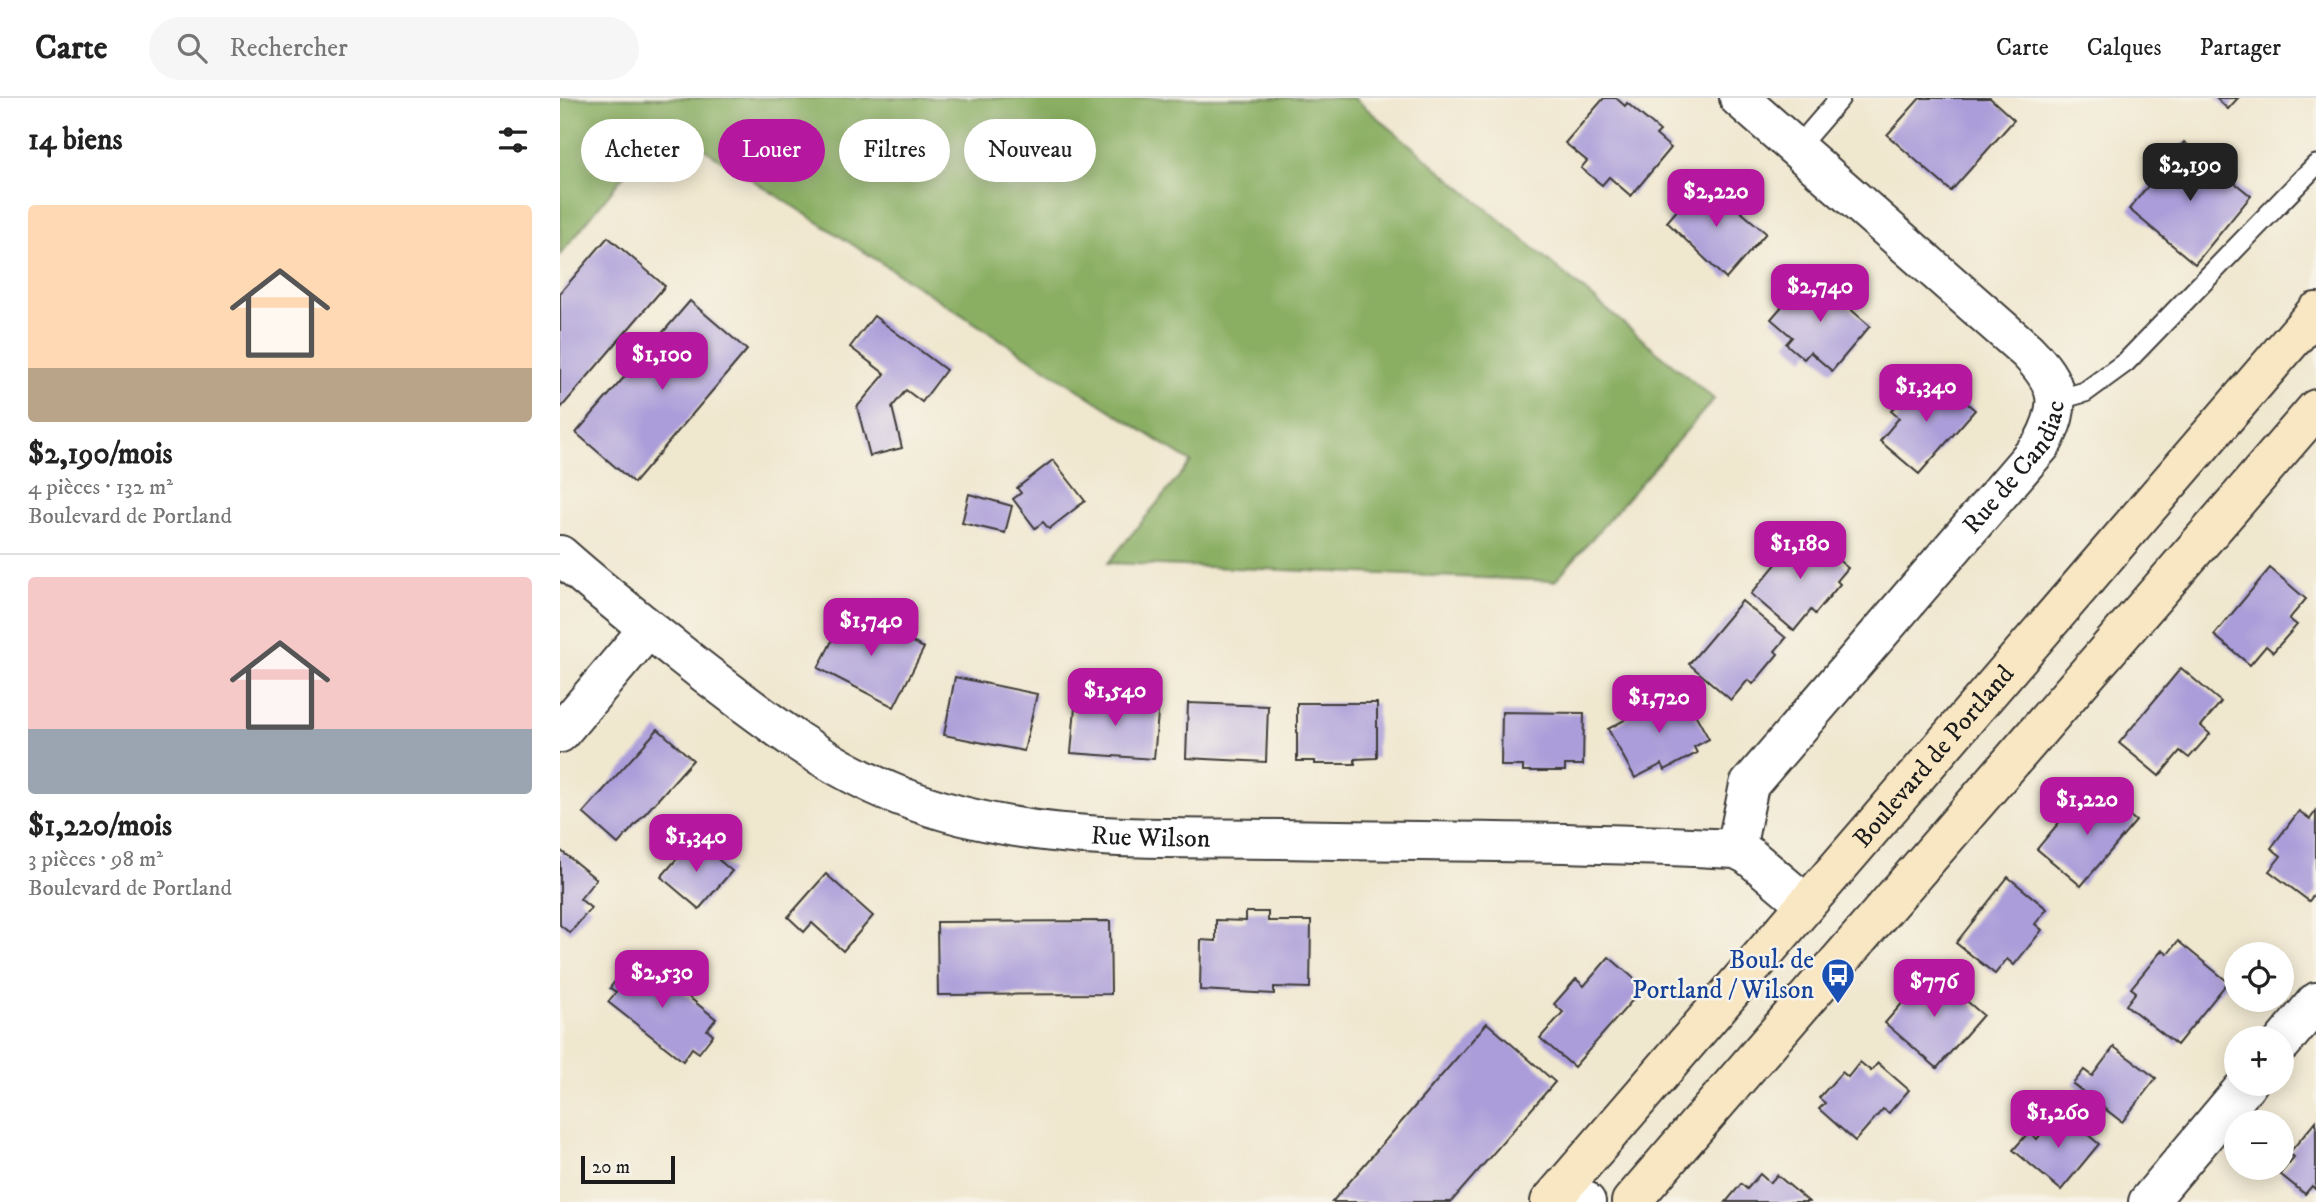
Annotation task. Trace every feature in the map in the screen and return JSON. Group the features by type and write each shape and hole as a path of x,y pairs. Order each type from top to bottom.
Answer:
{"main road":[{"name":"Boulevard de Portland","path":"1567,1196 1806,904 2316,312"},
{"path":"1632,1202 2316,409"}],"street":[{"name":"Rue de Candiac","path":"1736,849 1749,785 2042,444 2055,421 2056,401 2054,385 2045,369 2027,351 1739,98"},
{"name":"Rue Wilson","path":"560,555 648,629 782,733 845,770 897,795 954,815 1005,828 1110,837 1736,849"},
{"path":"560,733 648,629"},
{"path":"1736,849 1748,855 1806,904"},
{"path":"2294,1029 2316,1002"},
{"path":"2148,1202 2237,1096"}],"lane":[{"path":"1796,149 1840,98"},
{"path":"2056,401 2085,392 2126,362 2316,165"}],"green space":[{"path":"560,98 1354,98 1714,399 1555,581 1108,563 1191,462 755,182 825,182 825,119 718,119 718,158 704,149 704,119 581,119 581,182 619,182 560,255"}],"building":[{"path":"1604,98 1616,98 1625,106 1627,103 1660,131 1656,135 1671,148 1631,196 1609,177 1602,185 1581,168 1587,161 1565,143"},
{"path":"1920,98 1990,98 2014,120 1951,191 1887,135"},
{"path":"2216,98 2238,98 2228,109"},
{"path":"2184,142 2251,196 2195,264 2129,209"},
{"path":"1703,180 1766,233 1726,279 1667,222"},
{"path":"608,237 665,286 560,409 560,293"},
{"path":"1810,274 1870,326 1832,371 1810,352 1804,359 1786,344 1792,337 1771,319"},
{"path":"690,301 747,350 634,483 576,433"},
{"path":"874,316 946,370 922,402 906,390 892,407 902,448 870,456 857,407 885,374 850,347"},
{"path":"1935,376 1975,410 1919,474 1880,441 1899,418 1891,411 1906,393 1914,400"},
{"path":"1053,460 1085,501 1049,529 1043,522 1035,528 1013,499 1021,493 1017,488"},
{"path":"969,494 1012,506 1005,533 962,523"},
{"path":"1804,531 1848,568 1837,581 1840,584 1815,614 1811,610 1794,631 1751,594"},
{"path":"2270,568 2306,599 2289,619 2297,625 2273,652 2266,646 2250,665 2214,635"},
{"path":"1742,601 1786,638 1775,651 1778,654 1753,684 1748,680 1731,700 1689,664"},
{"path":"848,610 924,648 894,707 818,668"},
{"path":"2181,668 2221,702 2201,726 2210,734 2189,758 2180,751 2159,776 2119,743"},
{"path":"955,677 1037,694 1024,751 944,735"},
{"path":"1681,689 1709,739 1694,747 1697,753 1665,770 1662,764 1635,778 1608,729"},
{"path":"1076,696 1159,702 1154,759 1071,753"},
{"path":"1188,703 1268,706 1266,762 1186,758"},
{"path":"1297,703 1377,703 1377,758 1355,759 1355,764 1297,761"},
{"path":"1502,712 1584,713 1583,765 1565,765 1565,771 1523,771 1523,766 1501,766"},
{"path":"658,729 693,760 618,844 583,813"},
{"path":"2098,789 2136,821 2081,886 2037,849 2066,814 2072,819"},
{"path":"2299,811 2310,819 2316,811 2316,892 2309,901 2269,871 2281,856 2271,848"},
{"path":"694,839 732,871 699,909 661,877"},
{"path":"560,850 596,879 580,899 591,908 570,933 560,925"},
{"path":"826,874 873,916 843,951 812,923 804,932 788,917"},
{"path":"2008,877 2047,909 2035,924 2042,930 2014,965 2007,959 1995,974 1956,943"},
{"path":"1246,912 1268,912 1268,921 1311,921 1310,988 1274,987 1274,994 1200,990 1201,940 1216,941 1216,920 1246,921"},
{"path":"1110,921 1111,994 938,995 937,922"},
{"path":"2178,941 2224,979 2224,987 2177,1045 2126,1005 2136,992 2131,988 2162,950 2168,954"},
{"path":"1609,957 1644,987 1574,1067 1540,1038 1563,1012 1554,1004 1576,979 1584,986"},
{"path":"643,960 716,1019 707,1030 713,1035 699,1053 692,1048 683,1061 608,1002 616,992 610,988 625,968 632,974"},
{"path":"1931,970 1983,1015 1937,1068 1885,1023"},
{"path":"1487,1023 1555,1082 1451,1202 1332,1202"},
{"path":"2114,1047 2156,1078 2122,1122 2073,1084 2084,1070 2092,1076"},
{"path":"1860,1062 1871,1071 1878,1063 1909,1090 1889,1113 1883,1109 1855,1141 1819,1109 1825,1103 1819,1098 1842,1072 1848,1077"},
{"path":"2060,1111 2099,1144 2061,1190 2013,1150 2029,1132 2037,1139"},
{"path":"2316,1121 2316,1190 2312,1186 2305,1194 2288,1180 2294,1180 2294,1147"},
{"path":"1760,1174 1770,1183 1777,1175 1809,1202 1726,1202 1741,1184 1747,1189"}],"place":[{"name":"Boul. de Portland / Wilson","path":"1838,1005"}]}
